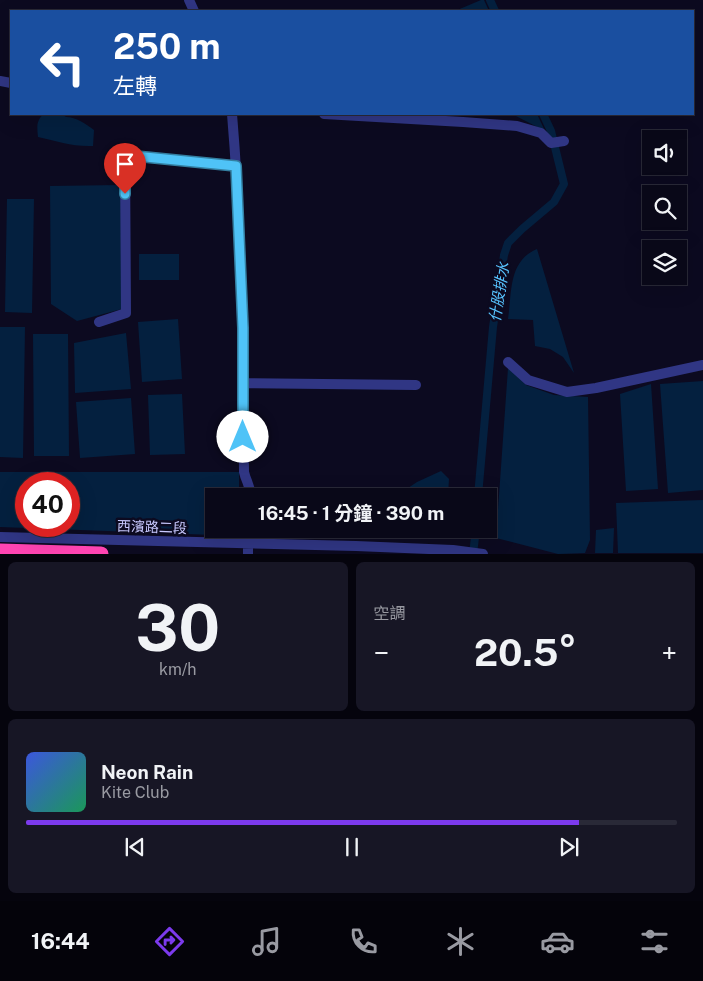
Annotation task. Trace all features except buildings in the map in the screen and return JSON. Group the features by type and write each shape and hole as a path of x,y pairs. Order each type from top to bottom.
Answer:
{"highway":[{"path":"0,551 101,554"}],"street":[{"path":"232,115 243,328 244,472 250,488"},
{"path":"341,115 517,126 541,133 551,143 564,141"},
{"path":"99,322 126,313 125,155 236,166"},
{"path":"508,362 528,380 567,392 596,388 703,365"},
{"path":"243,383 416,385"},
{"name":"西濱路二段","path":"0,537 248,549 453,550 483,554"}],"water":[{"path":"484,0 489,10 457,10"},
{"path":"63,115 88,125 94,130 93,146 72,145 38,137 37,127 41,116"},
{"path":"514,115 537,115 545,131"},
{"path":"121,185 122,309 77,321 51,304 50,186"},
{"path":"7,199 34,199 32,313 5,312"},
{"path":"537,249 574,373 563,357 550,349 535,346 533,320 508,319 511,289 516,270 528,254"},
{"path":"139,254 179,254 179,280 139,280"},
{"path":"178,319 182,379 142,382 138,322"},
{"path":"0,327 25,327 23,458 0,457"},
{"path":"126,333 131,389 75,393 74,343"},
{"path":"33,334 68,334 69,456 34,456"},
{"path":"508,368 526,385 554,395 588,397 590,540 585,553 558,554 496,538"},
{"path":"703,381 703,490 668,493 660,384"},
{"path":"651,384 658,489 626,491 620,394"},
{"path":"182,394 185,454 150,455 148,395"},
{"path":"131,398 135,454 80,458 76,402"},
{"path":"441,471 449,479 448,488 408,488"},
{"path":"0,472 15,472 15,528 0,527"},
{"path":"80,472 239,472 239,488 205,488 205,535 80,530"},
{"path":"703,500 703,553 618,553 616,503"},
{"path":"614,528 613,553 595,553 596,530"}],"waterway":[{"name":"什股排水","path":"490,0 495,10"},
{"name":"什股排水","path":"479,488 493,327 504,255 508,243 554,202 564,184 551,131 543,115"},
{"name":"什股排水","path":"473,554 475,538"}],"route":[{"path":"125,194 125,155 236,166 243,328 243,437"}]}
